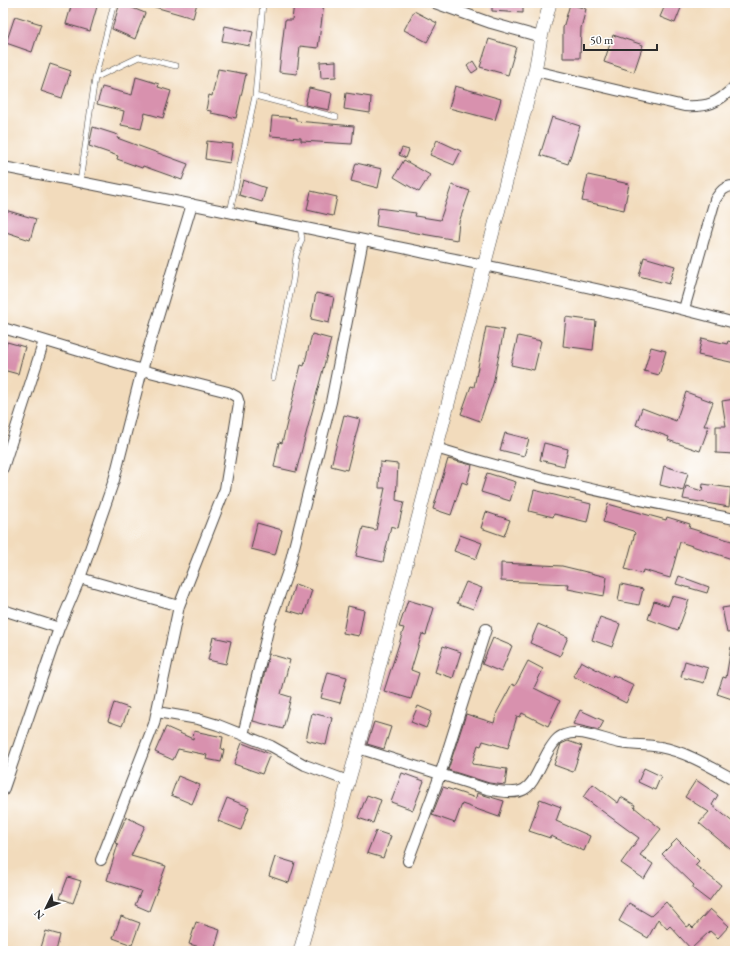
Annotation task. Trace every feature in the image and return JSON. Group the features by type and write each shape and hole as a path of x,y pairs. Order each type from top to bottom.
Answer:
{"street":[{"path":"435,3 491,23 541,37"},
{"path":"300,951 358,748 535,71 541,37 550,3"},
{"path":"535,71 684,106 702,107 716,102 735,86"},
{"path":"3,167 192,204 484,265 684,309 735,323"},
{"path":"684,309 715,200 724,189 730,186 735,186"},
{"path":"3,790 59,628 80,578 114,480 142,370 192,204"},
{"path":"243,735 270,622 288,571 326,424 363,240"},
{"path":"3,328 142,370 228,392 237,397 239,403 225,489 179,606 157,712 101,860"},
{"path":"3,468 44,341"},
{"path":"436,448 488,464 560,482 735,519"},
{"path":"80,578 179,606"},
{"path":"3,610 59,628"},
{"path":"408,861 440,775 486,629"},
{"path":"157,712 198,719 243,735 271,746 305,765 348,781"},
{"path":"358,748 487,789 519,793 528,787 554,743 562,735 579,732 621,743 645,744 678,752 735,780"}],"lane":[{"path":"80,182 95,78 114,3"},
{"path":"230,212 255,96 263,3"},
{"path":"95,78 139,57 176,66"},
{"path":"255,96 336,116"},
{"path":"273,378 293,280 296,256 302,239 300,227"}],"building":[{"path":"72,3 98,3 90,31 66,24"},
{"path":"120,3 145,13 135,39 112,29"},
{"path":"149,3 197,3 193,18 148,5"},
{"path":"294,3 324,3 318,48 300,46 297,74 279,72 285,20 292,20"},
{"path":"492,3 523,3 523,13 492,11"},
{"path":"666,3 683,3 675,23 660,17"},
{"path":"570,4 586,9 581,28 580,58 563,58 563,28"},
{"path":"414,11 437,23 427,42 404,30"},
{"path":"15,16 41,24 32,52 6,43"},
{"path":"225,26 253,32 250,46 222,41"},
{"path":"613,35 643,45 634,72 604,62"},
{"path":"489,39 516,47 508,75 480,67"},
{"path":"336,61 336,77 321,78 320,62"},
{"path":"473,61 478,69 472,73 467,66"},
{"path":"50,64 71,71 62,98 41,91"},
{"path":"218,69 246,74 236,118 211,113 211,111 206,110 209,95 212,96"},
{"path":"136,77 159,84 158,87 171,91 163,118 145,113 141,129 121,125 124,111 97,104 102,87 132,95"},
{"path":"455,86 501,99 495,120 449,108"},
{"path":"309,88 332,93 329,110 305,105"},
{"path":"346,93 371,97 370,113 344,109"},
{"path":"272,116 296,118 296,121 354,126 352,144 301,141 301,138 270,136"},
{"path":"552,117 580,126 568,164 540,155"},
{"path":"93,127 118,135 117,138 188,164 182,180 143,166 142,168 117,159 118,156 89,146"},
{"path":"437,140 461,151 454,165 430,155"},
{"path":"207,141 233,144 230,163 205,159"},
{"path":"402,148 409,150 406,158 399,155"},
{"path":"404,160 430,175 419,192 394,177"},
{"path":"356,163 382,169 378,188 351,181"},
{"path":"588,175 629,184 624,210 582,201"},
{"path":"243,180 266,188 262,202 239,195"},
{"path":"452,185 470,191 459,222 457,240 376,226 378,208 416,213 415,216 440,220"},
{"path":"311,191 337,197 333,216 307,210"},
{"path":"5,210 36,219 30,240 3,231"},
{"path":"644,257 675,266 669,284 639,276"},
{"path":"316,293 334,297 329,323 311,319"},
{"path":"566,317 596,321 593,350 563,346"},
{"path":"486,327 504,330 493,384 480,421 461,414 471,386 474,387"},
{"path":"312,334 331,339 296,472 274,467 279,442 282,443 301,365 304,366"},
{"path":"518,336 541,341 534,370 511,365"},
{"path":"702,338 727,344 728,341 735,343 735,363 698,355"},
{"path":"7,342 25,347 18,374 3,370 3,355"},
{"path":"651,347 666,351 659,375 644,371"},
{"path":"686,392 713,402 704,426 709,426 700,451 668,440 669,437 636,425 642,408 676,421"},
{"path":"735,399 735,454 716,453 716,426 726,426 722,401"},
{"path":"344,415 360,419 347,470 331,466"},
{"path":"505,433 529,439 524,456 500,450"},
{"path":"544,443 568,449 564,466 540,460"},
{"path":"448,459 472,465 467,484 462,482 451,515 433,509"},
{"path":"380,462 398,464 396,500 404,502 398,528 391,526 383,562 356,556 363,527 376,530 385,488 379,488"},
{"path":"664,466 688,473 683,491 660,485"},
{"path":"487,473 516,482 510,501 481,492"},
{"path":"703,484 731,488 729,507 683,499 686,486 702,491"},
{"path":"534,490 591,504 587,522 554,514 553,517 529,511"},
{"path":"608,504 666,520 667,517 690,524 689,528 735,542 735,560 680,542 670,578 643,570 642,574 625,569 635,533 633,531 603,522"},
{"path":"486,512 510,520 504,536 481,528"},
{"path":"257,523 282,530 275,555 251,549"},
{"path":"460,535 482,543 476,559 454,551"},
{"path":"501,563 562,566 607,577 604,596 568,589 569,584 501,581"},
{"path":"679,576 709,587 707,593 676,584"},
{"path":"466,582 482,588 473,609 457,603"},
{"path":"295,584 312,590 304,615 287,610"},
{"path":"621,584 643,589 639,605 618,601"},
{"path":"672,596 689,600 678,630 648,619 654,601 668,606"},
{"path":"408,600 434,608 426,635 422,634 411,670 419,673 411,699 384,691 404,628 399,627"},
{"path":"348,606 364,610 359,636 343,633"},
{"path":"735,606 735,632 727,633 722,608"},
{"path":"600,617 620,624 612,647 592,640"},
{"path":"538,624 568,637 560,656 530,643"},
{"path":"213,637 231,641 226,664 208,660"},
{"path":"493,638 512,646 501,672 482,664"},
{"path":"443,646 461,652 453,678 435,672"},
{"path":"731,647 735,648 735,700 717,694 723,677 726,678"},
{"path":"269,654 290,660 281,694 291,697 283,729 253,721"},
{"path":"528,661 543,669 534,688 560,701 548,726 522,713 520,717 517,716 508,748 483,741 481,746 478,745 472,764 507,769 505,785 489,783 448,770 466,714 494,723 497,712 512,684 515,686"},
{"path":"581,661 612,678 613,675 634,685 626,703 573,676"},
{"path":"685,661 708,668 704,683 681,677"},
{"path":"328,672 347,677 340,703 321,698"},
{"path":"114,703 129,708 122,726 108,721"},
{"path":"418,706 432,712 426,728 411,722"},
{"path":"580,710 604,721 599,730 573,724"},
{"path":"312,713 332,718 326,745 306,740"},
{"path":"374,722 391,727 384,749 367,744"},
{"path":"166,727 193,739 194,731 223,737 221,749 224,750 221,762 206,759 207,755 178,749 173,760 155,752"},
{"path":"568,741 582,746 573,772 554,765 561,744"},
{"path":"242,743 270,754 262,774 234,764"},
{"path":"644,768 661,776 655,790 638,782"},
{"path":"402,773 424,781 413,810 391,802"},
{"path":"178,776 200,785 192,804 171,795"},
{"path":"696,780 718,795 712,805 735,824 735,853 699,823 709,812 685,797"},
{"path":"593,784 618,803 621,797 635,805 634,807 661,829 640,855 653,864 644,879 621,863 639,838 583,797"},
{"path":"443,787 476,798 477,793 504,801 499,817 462,804 455,823 432,815"},
{"path":"367,795 381,800 373,823 358,818"},
{"path":"227,798 249,807 241,830 218,821"},
{"path":"540,799 561,807 556,821 590,836 584,851 551,836 550,838 529,831"},
{"path":"126,817 145,826 131,856 166,866 149,911 135,905 141,891 107,880 118,844 115,843"},
{"path":"376,831 391,836 383,858 367,853"},
{"path":"677,839 699,861 695,865 721,885 709,901 692,888 694,885 662,854"},
{"path":"275,857 295,863 289,883 269,876"},
{"path":"68,877 81,881 73,903 60,898"},
{"path":"666,902 687,927 690,925 693,928 710,909 729,926 718,938 710,931 691,949 670,926 667,929 658,919 648,938 619,921 629,903 651,916"},
{"path":"121,916 140,923 132,945 113,938"},
{"path":"196,922 220,930 214,951 189,944"},
{"path":"46,931 60,935 56,951 40,951"}]}
